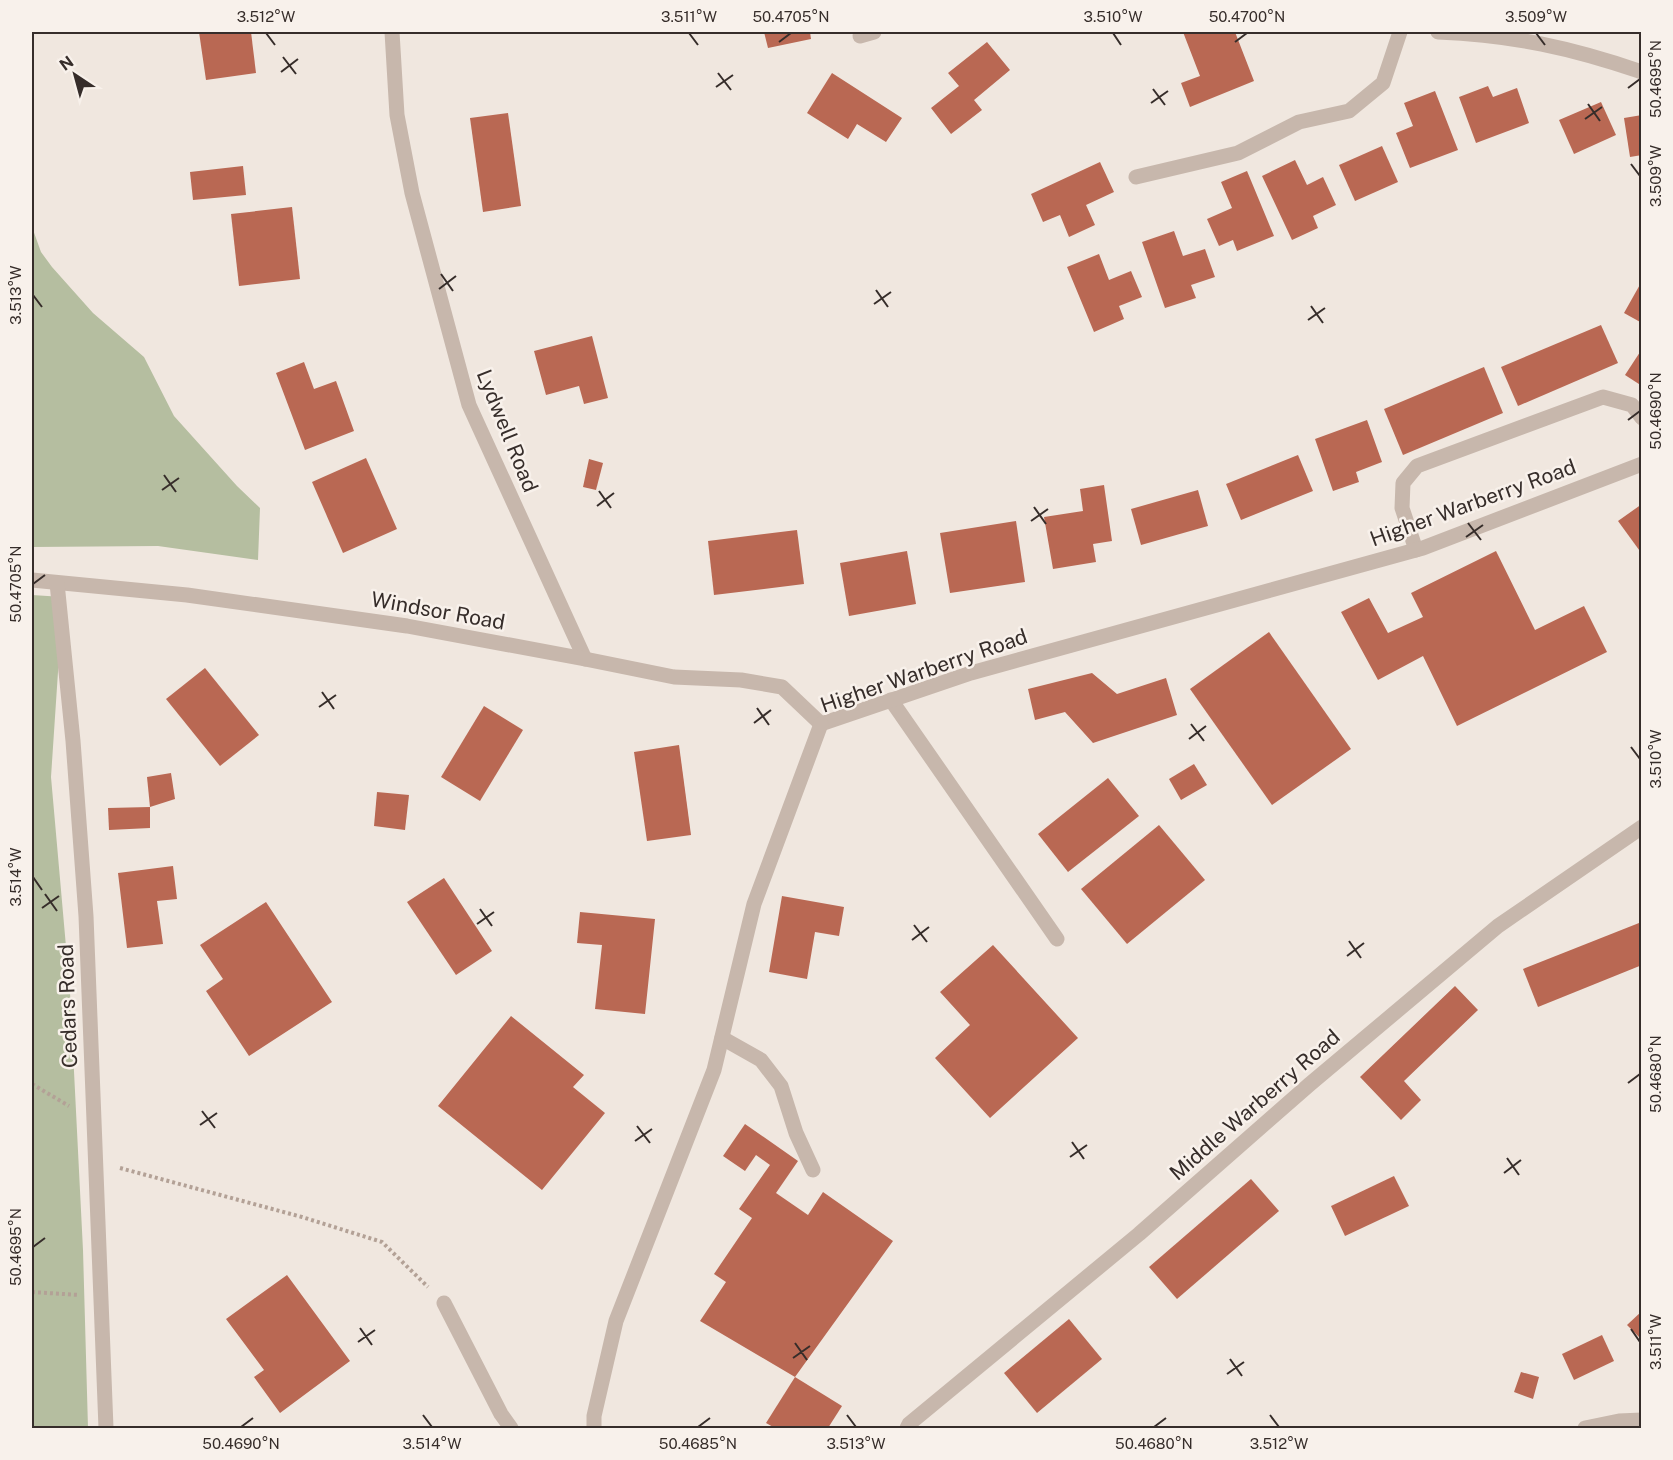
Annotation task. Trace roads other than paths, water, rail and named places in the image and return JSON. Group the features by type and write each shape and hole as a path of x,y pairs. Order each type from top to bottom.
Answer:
{"street":[{"name":"Lydwell Road","path":"392,32 397,115 412,193 469,405 585,659"},
{"path":"1136,177 1238,153 1299,122 1349,111 1383,83 1400,32"},
{"path":"1438,32 1481,33 1538,42 1603,59 1641,72"},
{"path":"1416,550 1402,508 1403,483 1417,466 1603,397 1632,405 1641,418"},
{"name":"Higher Warberry Road","path":"594,1428 594,1416 616,1321 714,1070 753,904 821,724 971,673 1416,550 1641,464"},
{"name":"Windsor Road","path":"32,580 187,595 407,626 674,677 741,680 782,687 821,724"},
{"name":"Cedars Road","path":"57,583 73,741 86,916 103,1297 106,1428"},
{"path":"891,700 1057,939"},
{"name":"Middle Warberry Road","path":"907,1428 1139,1234 1310,1084 1498,926 1641,827"},
{"path":"722,1038 760,1060 781,1086 796,1133 813,1170"},
{"path":"444,1303 501,1414 511,1428"},
{"path":"1586,1428 1619,1421 1641,1420"}]}
